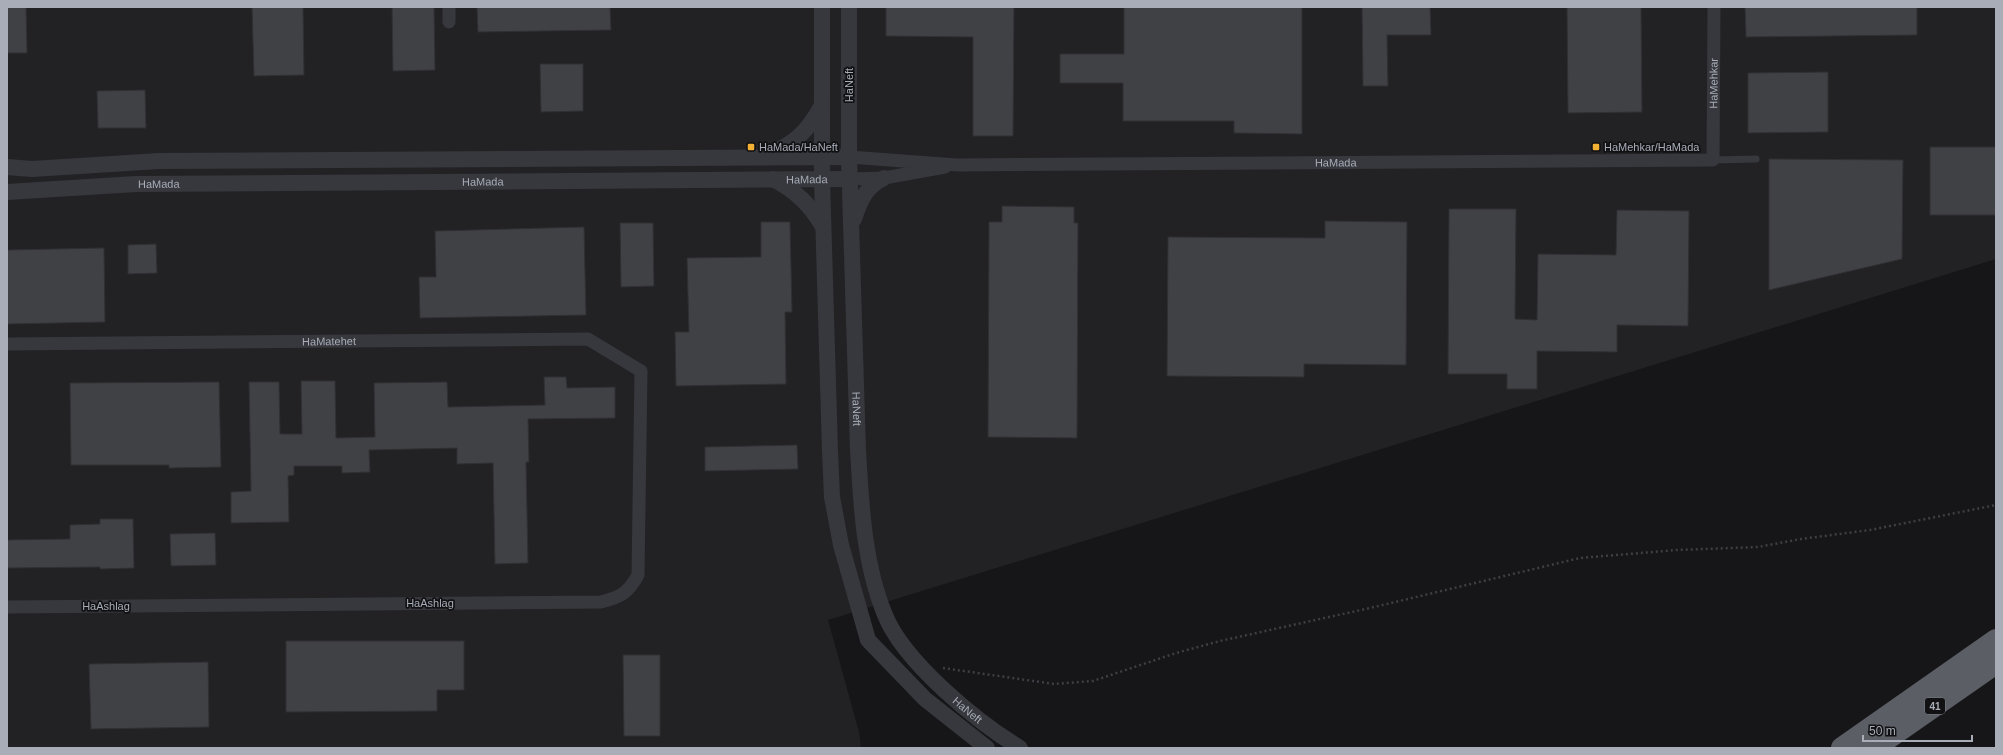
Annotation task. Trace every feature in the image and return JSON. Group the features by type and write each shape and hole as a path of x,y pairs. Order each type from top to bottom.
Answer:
{"highway":[{"name":"41","path":"1842,748 1996,640"},
{"name":"41","path":"1874,748 1996,663"}],"street":[{"path":"449,7 449,22"},
{"name":"HaNeft","path":"822,7 822,178 832,497 841,545 868,640 925,699 987,748"},
{"name":"HaNeft","path":"849,7 850,179 858,458 860,494 866,540 876,589 885,616 900,642 919,664 969,712 1000,736 1020,748"},
{"name":"HaMehkar","path":"1713,160 1714,7"},
{"path":"761,157 780,149 801,135 810,126 822,103"},
{"name":"HaMada","path":"7,167 38,168 159,161 761,157 850,157 957,165 1713,160"},
{"name":"HaMada","path":"7,192 136,184 850,179 884,178 957,165"},
{"path":"851,226 864,194 876,181 884,178"},
{"path":"773,179 802,198 814,211 824,229"},
{"name":"HaMatehet","path":"7,344 588,339 641,371"},
{"name":"HaAshlag","path":"7,607 601,602 620,597 631,587 638,574 641,371"}],"lane":[{"path":"1713,160 1756,159"}],"path":[{"path":"919,664 1054,684 1093,681 1176,653 1220,641 1370,608 1580,558 1657,551 1758,547 1801,539 1870,530 1996,505"}],"shaded area":[{"path":"7,7 1996,7 1996,259 828,620 859,732 861,748 7,748"}],"building":[{"path":"7,7 26,7 27,53 7,53"},
{"path":"252,7 303,7 304,75 254,76"},
{"path":"392,7 434,7 435,70 393,71"},
{"path":"477,7 610,7 611,30 478,32"},
{"path":"886,7 1014,7 1013,136 973,136 973,37 886,36"},
{"path":"1124,7 1302,7 1302,134 1234,133 1234,121 1123,121 1123,83 1060,83 1060,54 1124,54"},
{"path":"1362,7 1430,7 1431,35 1387,35 1388,86 1363,86"},
{"path":"1567,7 1641,7 1642,112 1568,113"},
{"path":"1745,7 1917,7 1917,35 1746,37"},
{"path":"540,64 583,64 583,111 541,112"},
{"path":"1828,72 1828,132 1748,133 1748,73"},
{"path":"145,90 146,128 98,128 97,91"},
{"path":"1930,147 1996,147 1996,215 1930,215"},
{"path":"1769,159 1903,160 1902,259 1769,290"},
{"path":"1002,206 1074,207 1074,223 1078,223 1077,438 988,437 989,222 1002,222"},
{"path":"1449,209 1516,209 1515,319 1537,320 1538,254 1616,255 1617,210 1689,211 1688,326 1617,325 1617,352 1537,351 1537,389 1507,389 1507,374 1448,374"},
{"path":"1325,221 1407,222 1406,365 1304,364 1304,377 1167,376 1168,237 1325,238"},
{"path":"761,222 790,222 792,312 785,312 786,384 676,386 675,332 689,332 687,258 761,257"},
{"path":"620,223 653,223 654,286 621,287"},
{"path":"584,227 586,315 420,318 419,277 436,277 435,231"},
{"path":"156,244 157,273 128,274 128,245"},
{"path":"104,248 105,322 7,324 7,250"},
{"path":"544,377 566,377 567,388 615,387 615,418 528,419 529,462 526,462 528,563 495,564 493,463 457,464 457,448 369,450 370,472 342,473 342,466 294,466 294,475 288,476 289,522 231,523 231,492 251,491 249,382 279,382 280,434 302,434 301,381 335,381 336,438 375,437 374,383 447,382 448,407 545,405"},
{"path":"219,382 221,467 169,468 169,465 71,465 70,383"},
{"path":"797,445 798,469 705,471 705,447"},
{"path":"100,519 133,519 134,568 7,568 7,540 70,539 70,525 100,524"},
{"path":"215,533 216,565 171,566 170,534"},
{"path":"286,641 464,641 464,690 437,690 437,711 286,712"},
{"path":"623,655 660,655 660,736 624,736"},
{"path":"208,662 209,727 91,729 89,664"}],"place":[{"name":"HaMada/HaNeft","path":"751,147"},
{"name":"HaMehkar/HaMada","path":"1596,147"}]}
